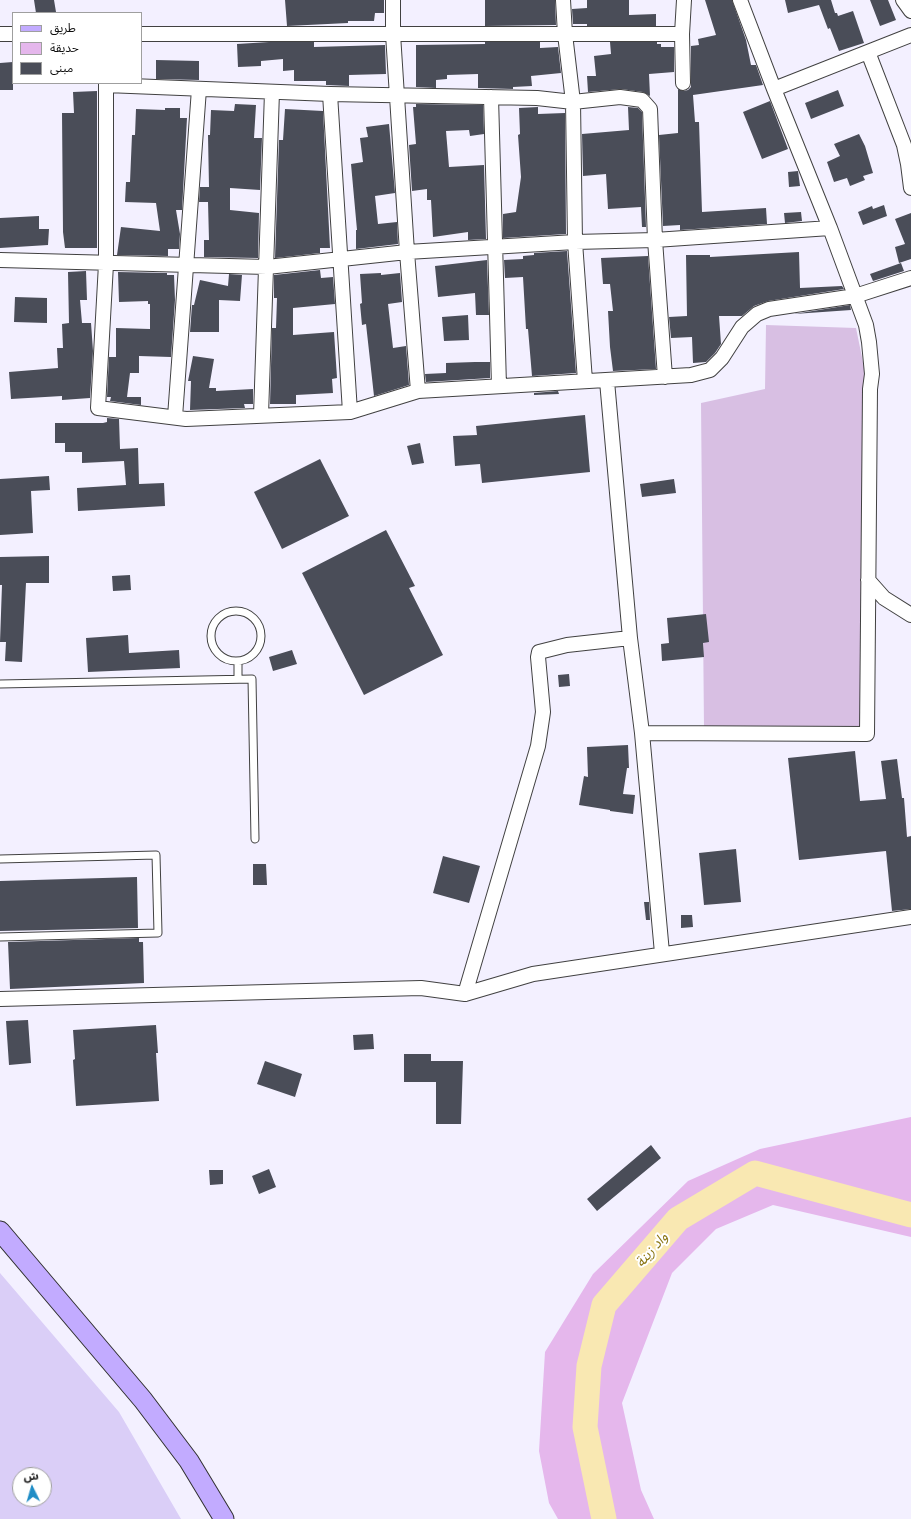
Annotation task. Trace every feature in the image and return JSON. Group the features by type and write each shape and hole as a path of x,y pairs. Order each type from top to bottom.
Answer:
{"street":[{"path":"393,0 393,34 407,252 418,391"},
{"path":"563,0 572,102 575,242 586,381"},
{"path":"683,83 682,34 684,0"},
{"path":"642,733 868,734 870,389 872,374 866,325 830,228 740,0"},
{"path":"903,0 911,11"},
{"path":"0,34 12,34"},
{"path":"142,34 682,34"},
{"path":"774,89 911,35"},
{"path":"868,52 904,144 911,188"},
{"path":"665,377 655,240 650,110 642,100 620,97 572,102 537,98 330,94 106,84 106,264 98,408 186,418 350,412 418,391 607,381 665,377 691,375 710,370 722,358 742,327 757,314 769,309 854,296 911,278"},
{"path":"175,417 199,89"},
{"path":"261,415 272,92"},
{"path":"330,94 350,412"},
{"path":"490,97 496,246 499,386"},
{"path":"0,260 106,264 267,267 407,252 575,242 655,240 830,228"},
{"path":"607,381 630,638 642,733 662,953"},
{"path":"868,580 884,598 911,615"},
{"path":"465,994 538,746 543,712 538,656 539,652 567,645 630,638"},
{"path":"0,998 421,988 465,994 533,974 911,916"},
{"path":"0,1232 143,1400 188,1460 224,1519"}],"lane":[{"path":"233,611 249,614 259,626 261,642 253,655 238,662 223,658 212,646 211,631 219,617 233,611"},
{"path":"238,662 238,679"},
{"path":"0,684 252,679 255,839"},
{"path":"0,859 156,855 158,933 0,937"}],"shaded area":[{"path":"766,325 856,328 865,372 864,726 704,729 701,403 765,389"},
{"path":"0,1273 119,1412 181,1519 0,1519"}],"green space":[{"path":"911,1117 911,1237 773,1205 716,1229 672,1273 622,1403 641,1490 654,1519 558,1519 549,1503 539,1451 545,1352 593,1274 688,1181 760,1149"}],"building":[{"path":"34,0 54,0 56,12 36,12"},
{"path":"285,0 384,0 384,13 375,13 374,21 348,21 348,23 287,26"},
{"path":"485,0 555,0 556,25 485,26"},
{"path":"587,0 629,0 629,15 656,14 656,26 587,26 587,24 573,24 572,9 587,8"},
{"path":"705,0 732,0 746,40 751,65 756,65 763,85 693,95 695,122 699,122 702,212 766,208 767,224 680,230 680,225 663,226 659,135 678,133 678,89 684,91 691,87 691,46 699,45 698,39 716,35"},
{"path":"785,0 831,0 835,13 837,13 838,16 853,11 864,43 839,51 830,28 828,29 819,5 788,13"},
{"path":"870,0 888,0 896,20 880,26"},
{"path":"314,42 314,47 385,45 386,74 349,75 349,86 326,85 326,81 294,81 294,70 283,71 283,59 261,61 261,66 238,67 237,44"},
{"path":"485,42 540,42 540,48 558,47 561,73 531,76 532,86 513,87 513,89 478,88 478,74 447,75 447,79 436,80 436,88 416,87 416,45 485,44"},
{"path":"610,42 657,42 657,44 661,44 661,47 674,47 674,72 649,74 650,96 643,92 621,89 588,92 587,76 596,76 594,56 611,54"},
{"path":"156,60 199,61 199,80 156,79"},
{"path":"12,62 13,90 0,90 0,63"},
{"path":"838,90 844,106 811,119 805,103"},
{"path":"97,91 97,248 65,248 63,232 62,113 74,113 73,92"},
{"path":"770,101 788,149 762,159 743,112"},
{"path":"235,104 256,105 254,138 262,138 260,190 230,188 230,210 259,213 258,258 204,257 204,240 209,240 208,202 199,202 200,187 209,187 208,135 210,135 211,110 234,111"},
{"path":"416,104 483,105 484,134 470,136 469,130 446,131 449,167 484,165 486,239 468,240 468,232 433,237 431,200 427,200 427,189 412,191 409,145 416,144 413,107 416,107"},
{"path":"538,107 538,114 565,113 566,234 503,238 503,214 516,212 521,177 518,135 520,134 519,108"},
{"path":"628,107 638,108 642,112 646,227 642,227 641,207 608,209 606,174 583,176 582,134 629,130"},
{"path":"165,108 180,108 180,118 187,118 182,210 176,210 180,234 179,249 168,249 168,256 117,255 121,227 160,231 156,203 125,202 126,182 130,182 132,135 135,135 136,109 165,110"},
{"path":"285,109 323,111 330,248 320,248 320,253 275,258 279,140 283,140"},
{"path":"389,124 395,193 375,196 378,224 397,222 398,244 356,249 357,230 351,164 363,162 360,138 368,137 366,127"},
{"path":"859,134 865,146 873,173 863,176 865,180 850,186 847,178 834,182 827,162 840,156 834,144"},
{"path":"798,171 800,186 789,187 788,172"},
{"path":"884,205 887,216 863,225 858,212 872,206 873,209"},
{"path":"801,212 802,221 785,223 784,213"},
{"path":"911,213 911,259 899,263 895,247 905,244 895,219"},
{"path":"39,216 39,229 49,229 48,245 0,248 0,218"},
{"path":"567,251 576,373 532,376 528,329 526,329 523,277 505,278 504,260 523,259 523,256 534,255 534,253"},
{"path":"799,252 800,288 842,286 844,289 768,301 754,306 742,316 719,316 721,344 706,362 693,363 692,337 671,338 669,317 687,316 686,255 710,255 710,257"},
{"path":"648,256 656,369 613,371 608,311 613,311 610,284 603,284 601,258"},
{"path":"487,260 489,315 476,315 475,293 438,297 435,266"},
{"path":"901,263 904,271 873,281 870,274"},
{"path":"320,270 321,278 333,277 335,304 293,308 293,335 334,332 337,378 332,379 333,393 296,395 296,404 270,404 272,328 276,328 277,298 274,298 274,275"},
{"path":"86,271 87,300 80,300 82,323 91,323 93,351 90,398 62,400 62,396 11,399 9,372 58,368 57,348 63,348 62,324 69,323 68,272"},
{"path":"118,272 167,273 167,275 174,275 175,300 171,357 139,356 139,373 130,373 127,397 141,397 141,405 110,401 111,397 107,397 109,357 116,357 116,328 150,329 150,304 148,304 148,301 119,302"},
{"path":"381,273 381,275 400,273 402,302 388,304 393,348 406,346 409,385 374,396 366,324 362,325 360,274"},
{"path":"229,274 242,275 240,301 219,300 219,332 190,332 192,305 194,305 200,280 228,286"},
{"path":"15,297 47,298 47,323 14,322"},
{"path":"850,305 851,310 794,314"},
{"path":"468,315 469,340 444,341 442,317"},
{"path":"193,356 214,359 209,388 216,388 216,391 253,389 253,404 244,404 245,408 190,410 191,381 188,381"},
{"path":"490,362 490,378 426,382 425,374 446,373 446,363"},
{"path":"558,391 559,394 534,395 534,393"},
{"path":"585,415 590,472 482,483 480,464 455,466 453,436 477,435 476,426"},
{"path":"107,418 119,419 120,449 138,448 139,484 164,483 165,506 78,511 77,488 126,485 124,461 82,463 82,452 65,452 65,443 55,443 55,423 103,423 107,422"},
{"path":"420,443 424,463 412,465 407,446"},
{"path":"320,459 349,516 282,549 254,492"},
{"path":"49,476 50,490 31,491 33,533 0,535 0,479"},
{"path":"674,479 676,493 642,497 640,484"},
{"path":"386,530 415,586 409,588 443,655 364,695 302,573"},
{"path":"49,556 49,583 26,583 22,662 5,661 6,642 0,642 2,585 0,585 0,557"},
{"path":"130,575 131,590 113,591 112,576"},
{"path":"706,614 709,642 703,643 704,657 662,661 661,644 669,643 667,618"},
{"path":"128,635 129,653 179,650 180,668 88,672 86,638"},
{"path":"292,650 297,664 273,671 269,657"},
{"path":"569,674 570,686 559,687 558,675"},
{"path":"628,745 629,768 627,768 623,794 635,795 633,814 579,805 584,776 588,777 587,747"},
{"path":"855,751 860,801 886,799 881,761 897,759 902,798 904,798 907,837 911,836 911,909 892,911 886,851 799,860 788,758"},
{"path":"736,849 741,902 704,905 699,853"},
{"path":"443,856 480,866 469,903 433,893"},
{"path":"253,864 266,864 267,885 253,885"},
{"path":"137,877 138,928 0,931 0,881"},
{"path":"644,902 649,902 650,920 646,920"},
{"path":"681,915 692,915 693,927 681,928"},
{"path":"139,938 139,942 143,942 144,983 10,989 8,942"},
{"path":"28,1020 31,1063 9,1065 6,1021"},
{"path":"156,1025 159,1101 76,1106 73,1030"},
{"path":"373,1034 374,1049 354,1050 353,1035"},
{"path":"404,1054 431,1054 431,1061 463,1061 461,1124 436,1124 436,1082 404,1082"},
{"path":"265,1061 302,1074 295,1097 257,1084"},
{"path":"651,1145 661,1158 597,1211 587,1199"},
{"path":"269,1169 276,1187 259,1194 252,1176"},
{"path":"209,1170 223,1170 223,1184 210,1185"}],"waterway":[{"name":"واد زينة","path":"604,1519 585,1427 589,1366 604,1305 678,1219 755,1173 911,1215"}]}
